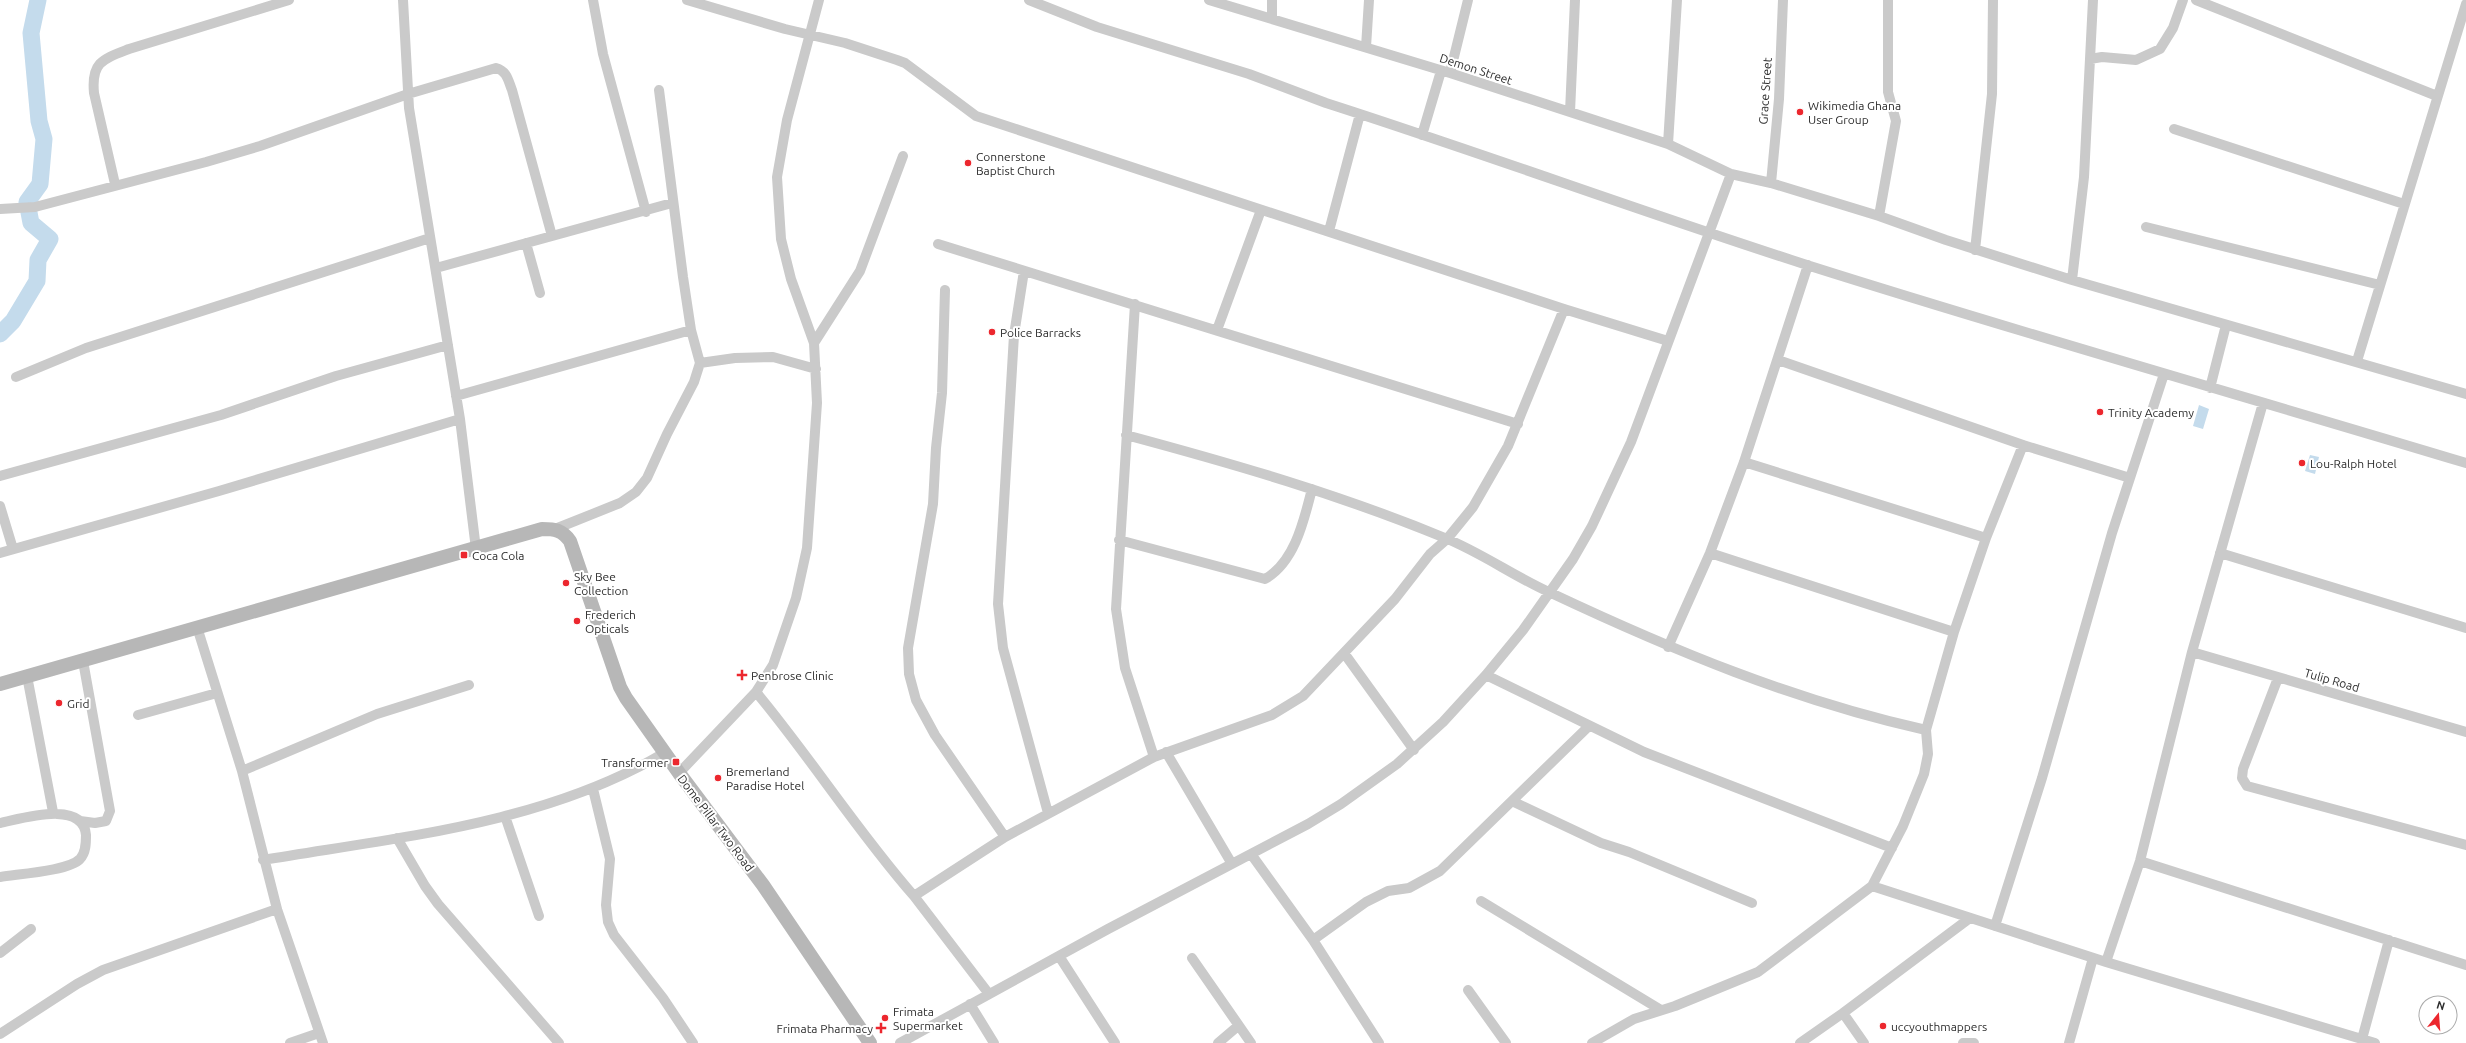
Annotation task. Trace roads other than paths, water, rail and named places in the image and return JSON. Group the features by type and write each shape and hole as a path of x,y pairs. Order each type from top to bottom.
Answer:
{"street":[{"path":"115,184 94,93 93,80 95,68 106,58 129,49 289,0"},
{"path":"403,0 408,94 460,419 476,549"},
{"path":"592,0 603,54 646,212"},
{"path":"686,0 784,29 810,34 877,52 905,63 976,116 1564,309 1668,340"},
{"path":"679,773 756,692 779,650 803,570 814,477 817,403 816,369 814,343 791,279 781,238 777,199 777,176 782,144 819,0"},
{"path":"1030,0 1096,26 1249,74 1360,114 1709,233 1808,265 1986,322 2466,461"},
{"name":"Demon Street","path":"1209,0 1366,47 1668,144 1731,174 1771,183 1879,216 1975,250 2072,280 2357,361 2466,394"},
{"path":"1272,0 1272,19"},
{"path":"1366,47 1369,0"},
{"path":"1422,135 1445,72 1468,0"},
{"path":"1570,112 1575,0"},
{"path":"1668,144 1677,0"},
{"name":"Grace Street","path":"1771,183 1778,99 1783,0"},
{"path":"1879,216 1896,121 1888,92 1888,0"},
{"path":"1975,250 1991,101 1993,0"},
{"path":"2072,280 2084,177 2093,0"},
{"path":"2090,59 2102,57 2136,60 2160,49 2174,28 2183,0"},
{"path":"2196,0 2437,96"},
{"path":"2357,361 2466,4"},
{"path":"0,209 19,210 35,207 115,184 260,146 408,94 496,68 502,70 512,90 552,236"},
{"path":"0,684 542,529 555,529 620,503 636,492 647,478 666,434 694,382 700,363 691,330 672,203 659,90"},
{"path":"1329,231 1360,114"},
{"path":"2174,130 2404,204"},
{"path":"814,343 860,271 903,156"},
{"path":"900,1043 1341,804 1414,750 1486,675 1523,630 1574,559 1610,491 1631,442 1731,174"},
{"path":"436,268 646,212 672,203"},
{"path":"1218,330 1261,210"},
{"path":"2146,227 2380,285"},
{"path":"16,377 86,348 430,238"},
{"path":"526,243 540,292"},
{"path":"938,244 1518,424"},
{"path":"1668,647 1710,553 1744,462 1808,265"},
{"path":"1024,271 1014,335 998,604 1003,648 1048,813"},
{"path":"945,290 942,393 936,448 933,504 908,648 909,674 916,700 935,734 1005,837"},
{"path":"1135,304 1119,540 1116,609 1119,641 1133,696 1154,757"},
{"path":"914,896 1005,837 1154,757 1227,729 1261,719 1288,707 1303,696 1395,598 1430,554 1447,539 1473,507 1491,479 1518,424 1564,309"},
{"path":"2210,388 2226,325"},
{"path":"456,396 691,330"},
{"path":"0,476 220,415 336,376 448,345"},
{"path":"700,363 735,358 773,356 816,369"},
{"path":"1778,360 2024,446 2130,478"},
{"path":"1994,926 2042,778 2107,548 2164,374"},
{"path":"2106,962 2140,861 2192,652 2263,403"},
{"path":"0,553 220,491 460,419"},
{"path":"1126,435 1263,472 1312,489 1447,539 1549,592 1668,647 1803,698 1926,730"},
{"path":"1592,1043 1634,1018 1661,1010 1758,972 1872,886 1892,848 1924,774 1928,754 1926,730 1954,632 1986,538 2024,446"},
{"path":"1744,462 1986,538"},
{"path":"1119,540 1265,579 1274,574 1297,541 1312,489"},
{"path":"0,506 13,549"},
{"name":"Dome Pillar Two Road","path":"555,529 565,534 570,541 620,687 664,753 763,885 870,1043"},
{"path":"1710,553 1954,632"},
{"path":"2220,553 2466,628"},
{"path":"197,627 242,770 263,860 277,909 322,1043"},
{"name":"Tulip Road","path":"2192,652 2466,732"},
{"path":"1344,653 1414,750"},
{"path":"0,823 53,812 80,821 95,823 106,821 110,811 83,661"},
{"path":"1486,675 1589,726 1692,772 1892,848"},
{"path":"27,676 53,812"},
{"path":"2278,678 2243,768 2242,778 2247,786 2466,845"},
{"path":"242,770 377,714 469,685"},
{"path":"756,692 789,733 878,854 914,896 989,994"},
{"path":"138,715 217,693"},
{"path":"1313,940 1366,902 1388,891 1409,888 1440,871 1514,802 1589,726"},
{"path":"1166,752 1232,864"},
{"path":"263,860 397,838 505,816 593,789 634,771 664,753"},
{"path":"593,789 610,859 606,905 608,922 614,935 663,998 693,1043"},
{"path":"1514,802 1601,843 1629,852 1752,903"},
{"path":"505,816 539,916"},
{"path":"0,877 66,866 80,859 86,847 86,833 80,821"},
{"path":"397,838 425,886 438,904 559,1043"},
{"path":"1251,854 1313,940 1379,1043"},
{"path":"2140,861 2466,964"},
{"path":"1872,886 2093,958 2376,1043"},
{"path":"1481,901 1661,1010"},
{"path":"0,1034 77,984 103,970 277,909"},
{"path":"1800,1043 1843,1013 1970,918"},
{"path":"0,953 31,929"},
{"path":"2362,1039 2389,940"},
{"path":"1060,956 1115,1043"},
{"path":"1192,958 1251,1043"},
{"path":"2068,1043 2093,958"},
{"path":"1468,990 1506,1043"},
{"path":"970,1004 994,1043"},
{"path":"1843,1013 1864,1043"},
{"path":"1218,1043 1238,1026"},
{"path":"290,1043 318,1033"},
{"path":"1963,1043 1974,1043"}],"water":[{"path":"2199,405 2209,409 2203,429 2193,426"},
{"path":"2310,455 2319,457 2315,474 2305,471"}],"waterway":[{"path":"0,334 13,321 37,281 38,260 50,239 31,223 27,202 40,184 44,139 39,121 31,33 38,0"}],"place":[{"name":"Wikimedia Ghana User Group","path":"1800,112"},
{"name":"Connerstone Baptist Church","path":"968,163"},
{"name":"Police Barracks","path":"992,332"},
{"name":"Trinity Academy","path":"2100,412"},
{"name":"Lou-Ralph Hotel","path":"2302,463"},
{"name":"Coca Cola","path":"464,555"},
{"name":"Sky Bee Collection","path":"566,583"},
{"name":"Frederich Opticals","path":"577,621"},
{"name":"Penbrose Clinic","path":"742,675"},
{"name":"Grid","path":"59,703"},
{"name":"Transformer","path":"676,762"},
{"name":"Bremerland Paradise Hotel","path":"718,778"},
{"name":"Frimata Supermarket","path":"885,1018"},
{"name":"uccyouthmappers","path":"1883,1026"},
{"name":"Frimata Pharmacy","path":"881,1028"}]}
